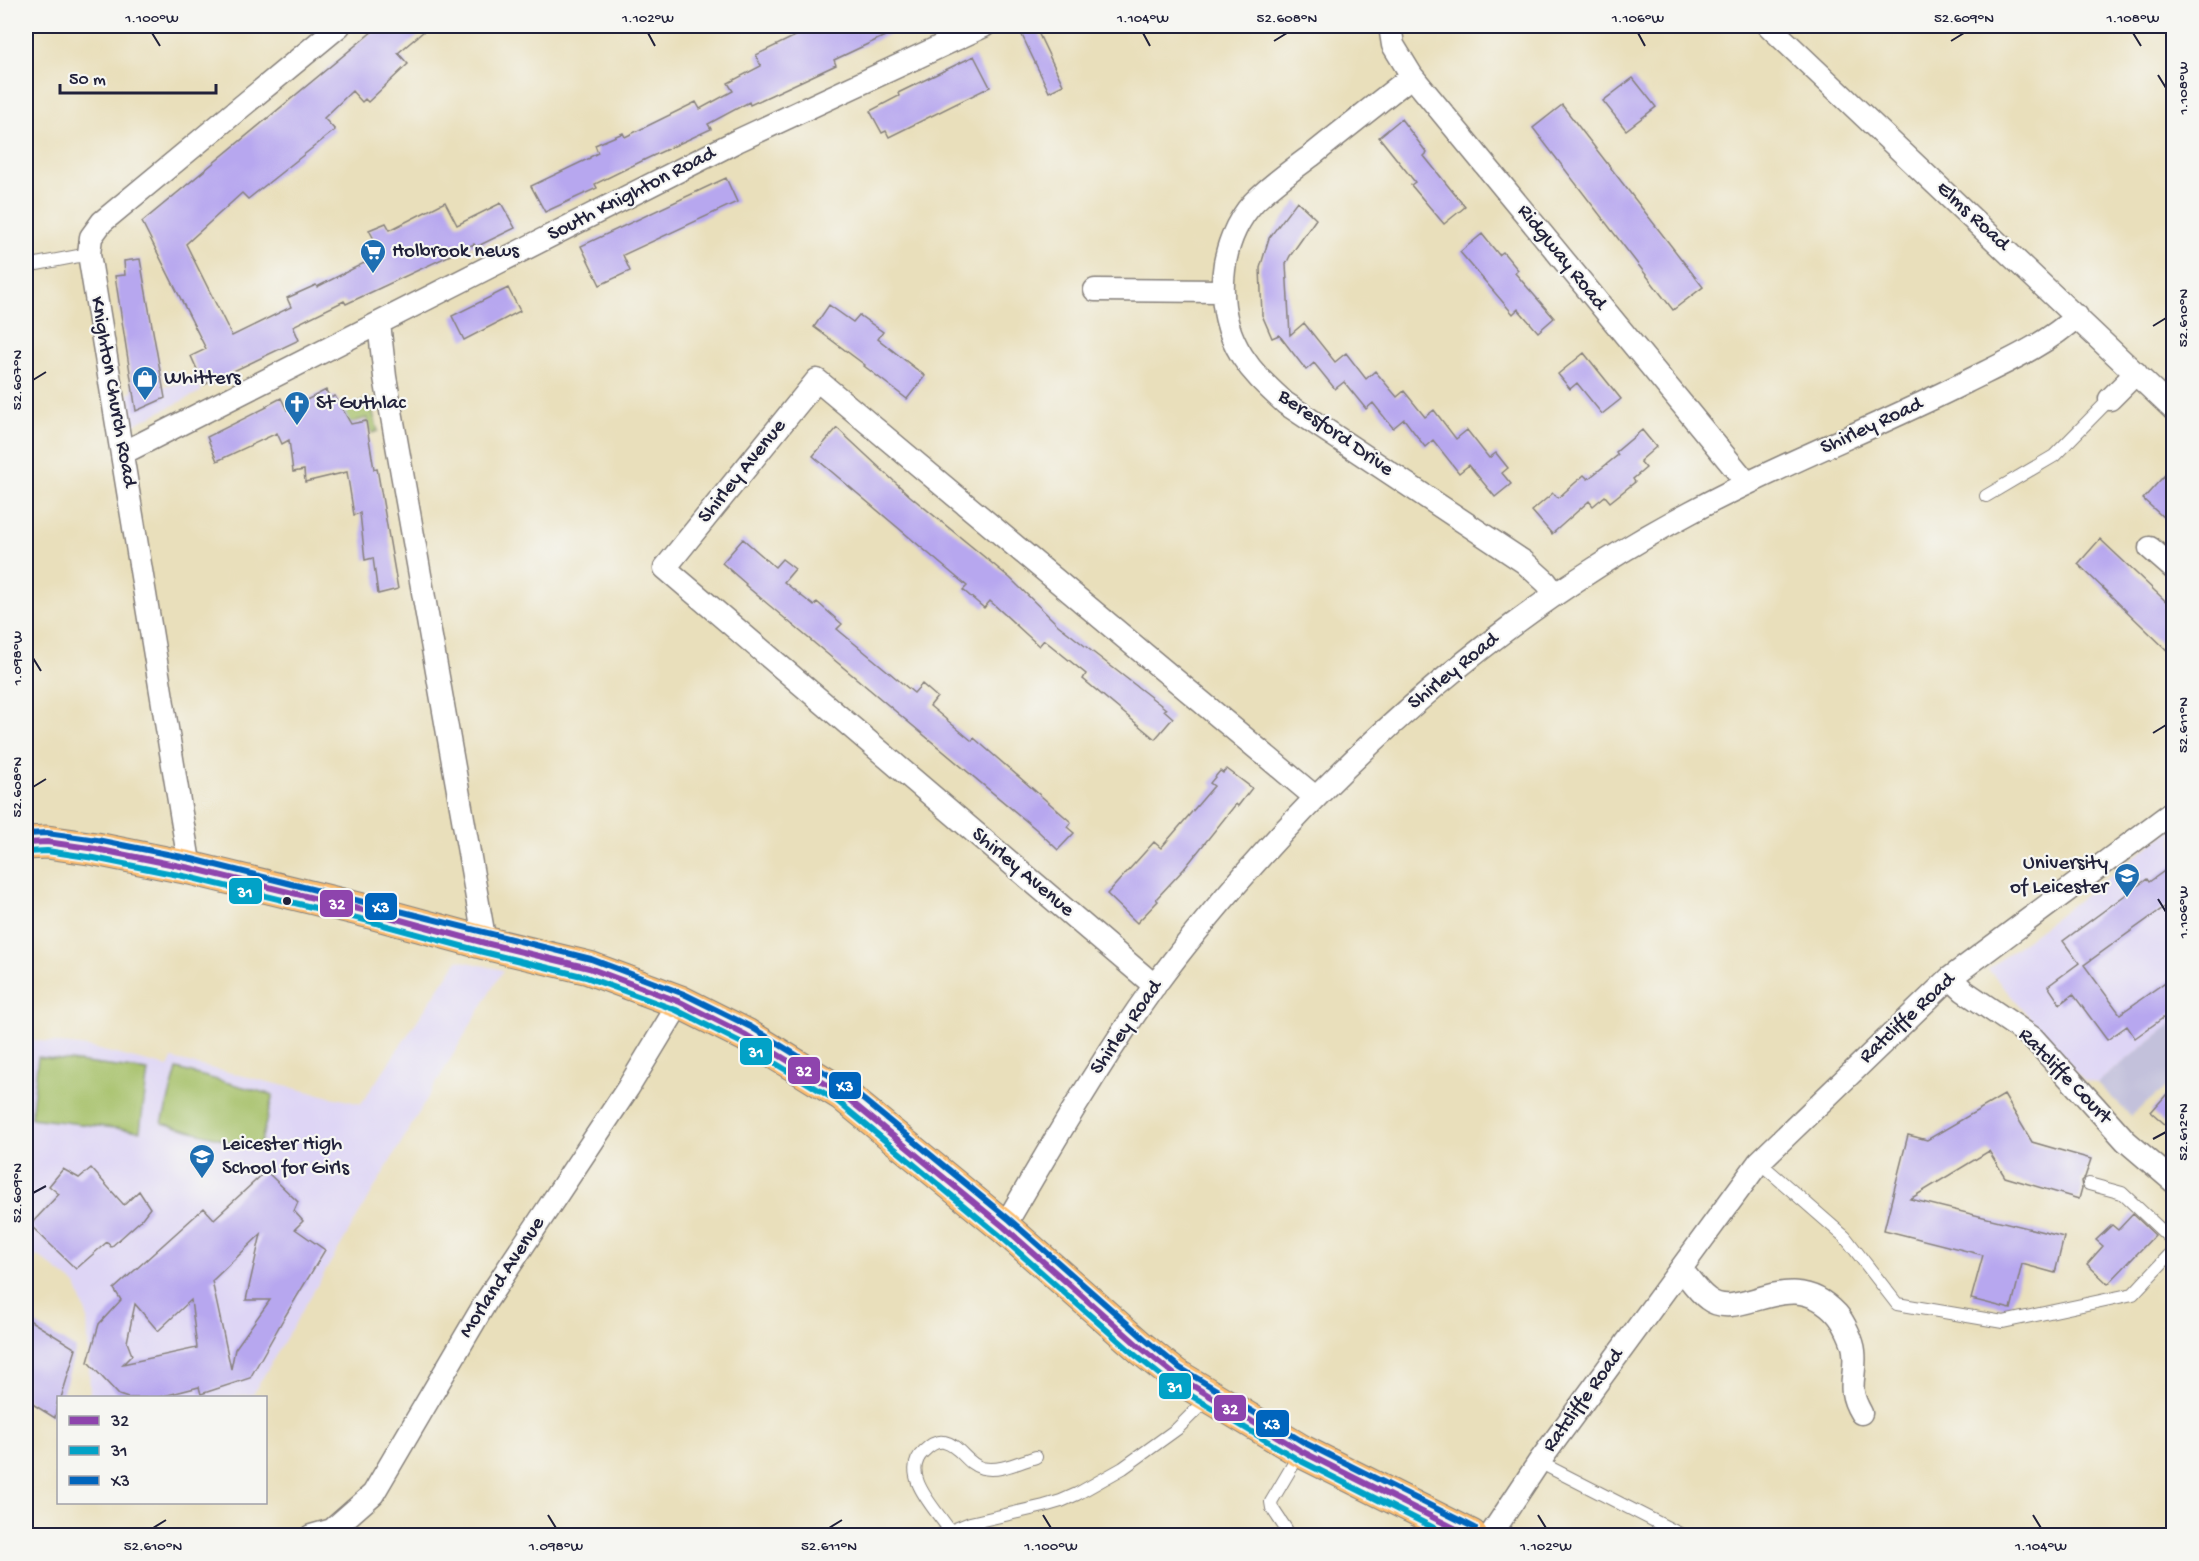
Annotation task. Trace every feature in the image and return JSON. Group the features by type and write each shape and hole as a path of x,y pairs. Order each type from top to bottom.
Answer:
{"highway":[{"path":"26,843 46,842 96,849 190,868 371,912 588,968 680,1002 746,1035 842,1094 1004,1227 1141,1348 1175,1375 1301,1451 1471,1536"}],"street":[{"name":"Knighton Church Road","path":"190,868 89,254 91,237 102,222 339,26"},
{"name":"South Knighton Road","path":"123,453 737,141 984,26"},
{"name":"Ridgway Road","path":"1390,26 1393,45 1412,76 1747,483"},
{"name":"Elms Road","path":"1769,26 2174,410"},
{"name":"Beresford Drive","path":"1412,76 1253,204 1236,231 1226,259 1222,291 1228,328 1241,355 1268,387 1286,403 1524,562 1546,582 1555,594"},
{"path":"1095,291 1222,291"},
{"name":"Shirley Road","path":"1004,1227 1046,1152 1098,1068 1155,986 1230,889 1358,755 1430,689 1555,594 1639,540 1747,483 1911,410 2003,364 2063,329 2077,316"},
{"path":"379,323 389,398 485,943"},
{"path":"2110,399 2136,374"},
{"name":"Shirley Avenue","path":"1155,986 665,568 817,380 1316,797"},
{"path":"2150,548 2174,569"},
{"name":"Ratcliffe Road","path":"1490,1536 1539,1462 1759,1162 1950,978 2174,811"},
{"name":"Ratcliffe Court","path":"1950,978 1964,991 2033,1038 2126,1141 2174,1182"},
{"name":"Morland Avenue","path":"311,1536 332,1530 373,1494 487,1300 627,1088 680,1002"},
{"path":"1681,1269 1709,1300 1722,1305 1741,1304 1778,1292 1794,1291 1812,1297 1832,1310 1846,1329 1854,1350 1851,1385 1854,1400 1861,1413"}],"lane":[{"path":"26,266 89,254"},
{"path":"1986,496 2054,456 2110,399"},
{"path":"1759,1162 1845,1237 1897,1304 2003,1322 2133,1294 2174,1250"},
{"path":"2089,1184 2122,1193 2174,1242"},
{"path":"938,1536 986,1518 1061,1501 1077,1494 1123,1467 1177,1429 1209,1397"},
{"path":"951,1530 932,1506 914,1474 916,1462 925,1450 937,1442 944,1442 956,1448 979,1467 992,1469 1036,1457"},
{"path":"1286,1529 1272,1508 1271,1502 1301,1451"},
{"path":"1539,1462 1684,1536"}],"shaded area":[{"path":"197,381 202,391 133,425 128,393"},
{"name":"University of Leicester","path":"2173,828 2173,1023 2097,1083 2084,1081 1988,969"},
{"name":"Leicester High School for Girls","path":"458,960 503,970 253,1394 90,1396 87,1316 76,1285 40,1257 26,1255 26,1039 87,1047 168,1067 172,1059 361,1104"},
{"path":"2173,1023 2173,1081 2131,1116 2097,1083"}],"green space":[{"path":"369,399 378,431 372,433 367,418 346,424 338,412"},
{"path":"38,1057 148,1071 140,1131 31,1118"},
{"path":"177,1069 273,1095 259,1149 162,1123"}],"building":[{"path":"379,26 430,26 398,53 408,64 368,102 365,99 362,102 352,91 324,118 335,130 248,199 242,193 186,244 232,336 291,307 287,298 316,285 317,287 382,254 369,230 386,223 390,230 445,202 457,225 501,203 515,228 476,247 474,244 346,304 344,301 293,326 299,340 204,385 191,356 206,349 142,222"},
{"path":"816,26 906,26 834,60 836,65 750,105 749,102 708,124 711,129 595,184 597,188 545,212 531,186 598,153 595,145 623,133 625,137 696,102 700,109 733,91 728,83 761,66 756,55"},
{"path":"1035,26 1063,85 1049,92 1020,31"},
{"path":"974,56 990,87 889,137 886,131 882,133 870,111 899,96 898,93"},
{"path":"1633,78 1656,107 1626,130 1603,101"},
{"path":"1562,105 1703,287 1673,310 1533,128"},
{"path":"1401,119 1427,153 1424,156 1465,207 1444,224 1411,185 1415,182 1379,137"},
{"path":"726,178 737,202 623,255 630,271 600,285 581,246"},
{"path":"1297,201 1316,219 1286,264 1290,335 1304,323 1335,362 1346,353 1366,379 1375,371 1397,397 1404,391 1425,417 1434,410 1456,439 1467,430 1489,458 1496,453 1508,468 1502,473 1511,484 1495,497 1469,465 1459,473 1433,440 1425,447 1404,419 1393,428 1373,403 1366,409 1344,382 1335,389 1314,363 1306,370 1279,335 1272,338 1262,315 1260,268 1269,238"},
{"path":"1482,234 1499,255 1503,252 1518,270 1515,273 1554,318 1538,332 1518,309 1513,314 1460,252"},
{"path":"140,259 165,398 136,411 115,276 125,275 124,261"},
{"path":"508,288 520,311 464,340 452,316"},
{"path":"829,305 853,322 859,315 883,332 878,339 925,376 907,399 814,327"},
{"path":"1584,353 1621,399 1602,414 1577,383 1570,389 1558,374"},
{"path":"326,390 330,398 335,396 351,424 366,421 374,469 377,468 398,589 378,594 373,558 365,560 360,513 354,515 347,472 305,482 304,470 293,472 289,440 282,444 277,433 217,461 207,437 281,398 287,410"},
{"path":"837,428 910,496 1010,578 1058,625 1166,709 1164,710 1173,718 1155,739 1083,679 1086,674 1044,640 1039,646 990,601 984,608 963,590 967,586 813,456"},
{"path":"1642,430 1656,447 1640,461 1646,468 1633,479 1635,482 1610,502 1605,496 1593,506 1589,501 1552,534 1532,511 1553,493 1558,498 1584,475 1588,479 1618,455 1616,452"},
{"path":"2174,465 2174,527 2143,499"},
{"path":"743,539 775,567 782,559 795,569 784,582 814,606 817,602 842,624 837,629 914,693 922,684 937,697 930,706 972,741 974,738 1071,822 1067,827 1074,833 1058,850 745,585 722,563"},
{"path":"2100,539 2174,609 2174,657 2078,564"},
{"path":"1227,769 1252,788 1238,806 1236,804 1184,869 1156,899 1158,901 1137,923 1107,894 1154,842 1161,848 1214,786 1210,783 1220,771 1223,773"},
{"path":"2174,864 2174,900 2084,965 2120,1014 2174,976 2174,1010 2135,1038 2127,1026 2107,1040 2073,994 2060,1004 2048,986 2079,963 2063,941 2147,879 2149,882"},
{"path":"2174,1086 2174,1132 2151,1112"},
{"path":"2004,1095 2032,1142 2091,1159 2085,1177 2081,1181 2079,1199 2005,1177 1989,1151 1910,1199 2064,1237 2055,1273 2022,1264 2011,1309 1971,1299 1983,1255 1884,1230 1908,1135 1927,1140"},
{"path":"91,1168 124,1205 139,1191 150,1208 140,1221 111,1247 107,1242 76,1269 30,1225 59,1194 49,1186 63,1169 79,1178"},
{"name":"Leicester High School for Girls","path":"266,1171 298,1202 294,1211 303,1221 295,1229 325,1250 250,1378 201,1394 199,1387 164,1396 119,1395 88,1362 99,1324 121,1300 114,1289 204,1208 214,1219","holes":["261,1234 246,1300 270,1300 235,1349 231,1369 212,1281","191,1300 197,1348 123,1364 132,1355 127,1342 135,1304 158,1331"]},
{"path":"2133,1214 2155,1235 2108,1284 2087,1264 2103,1246 2096,1240 2112,1225 2118,1230"},
{"path":"26,1318 76,1349 62,1396 57,1396 55,1418 26,1400"}],"transit line":[{"name":"X3","path":"26,834 47,833 97,840 192,859 591,959 684,994 751,1027 848,1087 1010,1220 1180,1368 1305,1443 1475,1528"},
{"name":"32","path":"26,843 47,842 96,849 190,868 371,912 589,968 680,1002 746,1035 842,1094 1004,1227 1141,1348 1175,1375 1301,1451 1470,1536"},
{"name":"31","path":"26,852 47,851 94,858 188,877 586,977 676,1010 742,1043 837,1101 998,1234 1170,1383 1297,1459 1450,1536"}],"place":[{"name":"Holbrook news","path":"373,275"},
{"name":"Whitters","path":"145,402"},
{"name":"St Guthlac","path":"297,427"},
{"name":"University of Leicester","path":"2127,899"},
{"name":"Leicester High School for Girls","path":"202,1180"}]}
